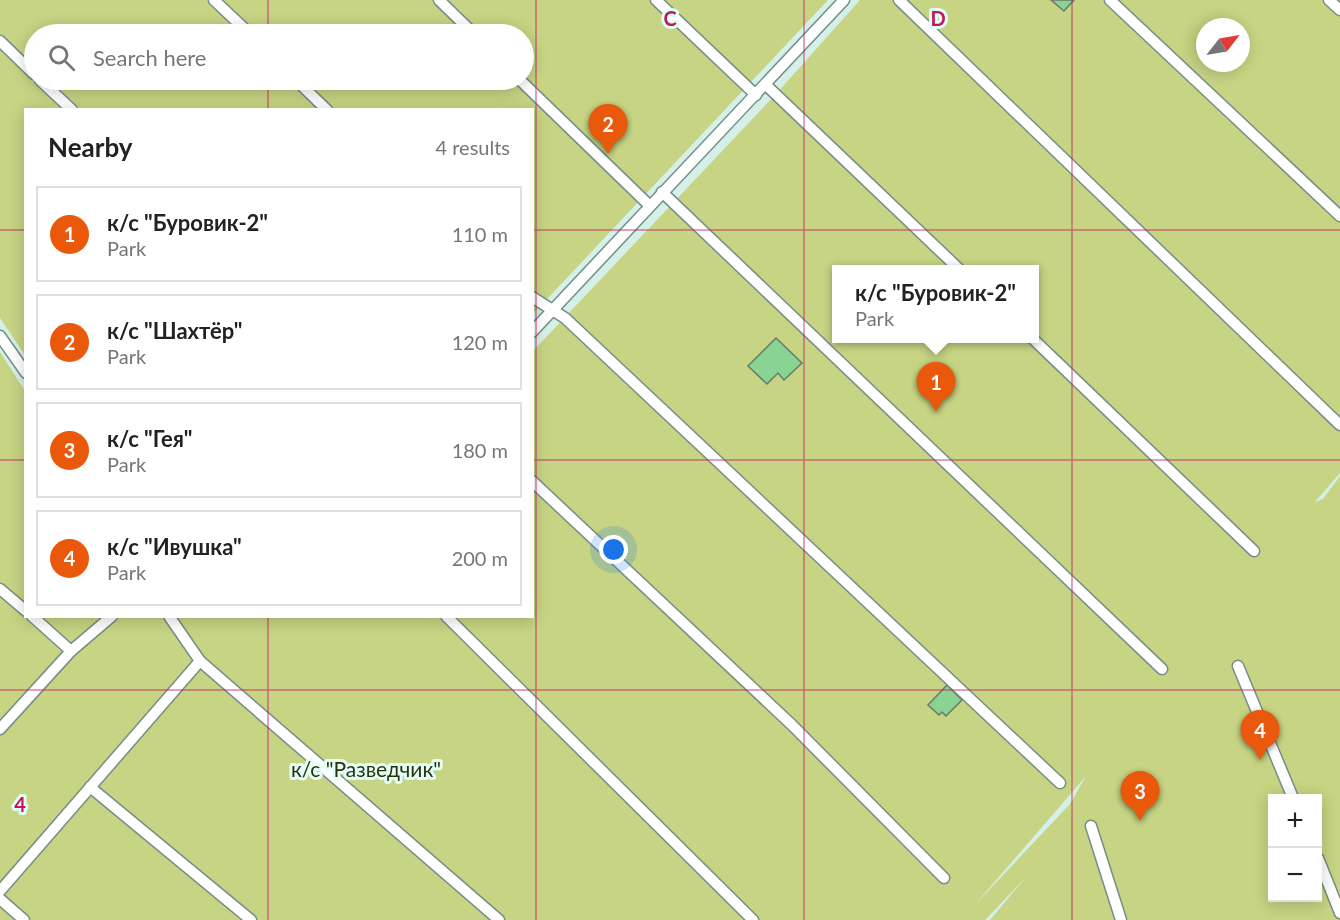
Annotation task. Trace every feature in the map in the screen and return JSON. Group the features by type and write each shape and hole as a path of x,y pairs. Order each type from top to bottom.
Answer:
{"lane":[{"path":"214,0 239,24"},
{"path":"439,0 464,24"},
{"path":"656,0 756,96"},
{"path":"534,330 662,192 756,96 843,0"},
{"path":"898,0 1340,425"},
{"path":"1110,0 1340,216"},
{"path":"1329,0 1340,10"},
{"path":"0,41 24,64"},
{"path":"766,85 955,265"},
{"path":"51,90 70,108"},
{"path":"306,90 325,108"},
{"path":"530,90 650,206"},
{"path":"662,192 1162,669"},
{"path":"534,298 554,310 1060,783"},
{"path":"0,336 24,370"},
{"path":"1036,343 1254,551"},
{"path":"534,483 792,725 944,878"},
{"path":"0,589 24,609"},
{"path":"34,618 71,651"},
{"path":"0,729 71,651 110,618"},
{"path":"170,618 200,661 499,920"},
{"path":"448,618 753,920"},
{"path":"0,891 200,661"},
{"path":"1238,666 1291,794"},
{"path":"90,787 251,920"},
{"path":"1091,826 1121,920"},
{"path":"1322,870 1340,913"},
{"path":"0,899 24,920"}],"green space":[{"path":"0,0 828,0 534,313 534,108 24,108 24,354 0,318"},
{"name":"к/с \"Разведчик\"","path":"860,0 1340,0 1340,473 1315,502 1323,499 1340,476 1340,920 990,920 1026,877 985,920 0,920 0,352 24,389 24,618 534,618 534,350 776,94","holes":["1086,776 1070,804 973,907"]}],"building":[{"path":"1051,0 1074,0 1064,11"},
{"path":"776,338 802,363 784,380 778,373 767,384 748,366"},
{"path":"947,685 962,700 946,716 942,712 939,715 928,705"}],"place":[{"name":"к/с \"Шахтёр\"","path":"608,154"},
{"name":"к/с \"Буровик-2\"","path":"936,412"},
{"name":"к/с \"Ивушка\"","path":"1260,760"},
{"name":"к/с \"Гея\"","path":"1140,821"}]}
